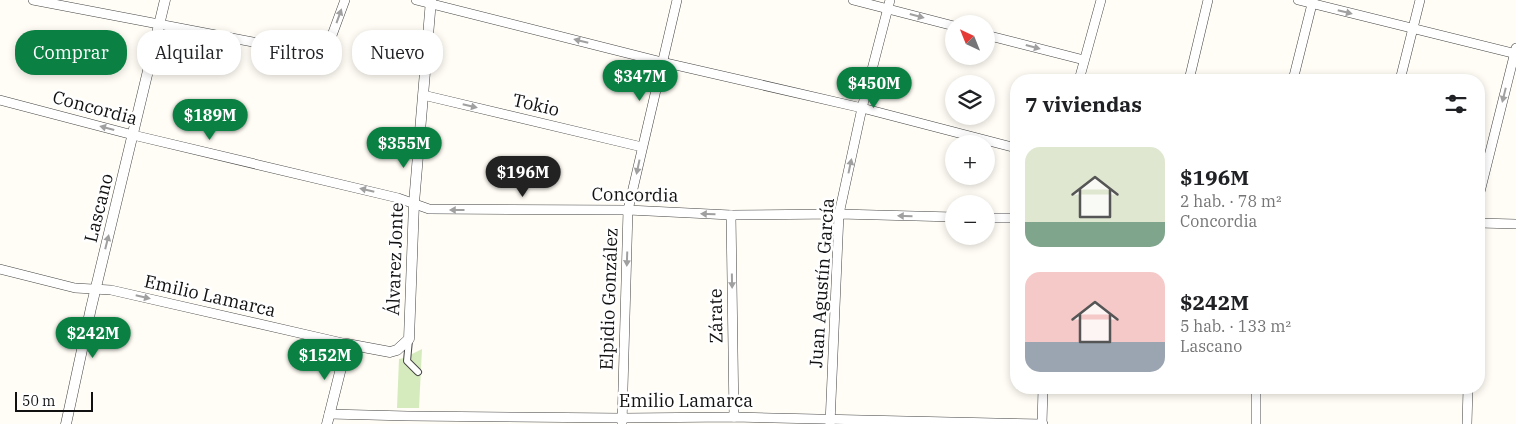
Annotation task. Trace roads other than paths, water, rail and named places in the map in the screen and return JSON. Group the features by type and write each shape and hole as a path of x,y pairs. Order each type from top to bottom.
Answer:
{"street":[{"path":"33,0 67,4 159,25 316,54 328,46 345,0"},
{"name":"Lascano","path":"66,424 95,289 165,0"},
{"path":"416,0 431,2 662,62 862,108 1010,146"},
{"name":"Elpidio González","path":"622,421 628,210 677,0"},
{"path":"853,0 889,4 945,23"},
{"path":"1081,74 1101,0"},
{"path":"1190,74 1208,0"},
{"path":"1298,0 1313,2 1515,52 1485,172"},
{"path":"1402,74 1420,0"},
{"name":"Álvarez Jonte","path":"409,339 414,203 431,2"},
{"path":"1295,74 1313,2"},
{"name":"Juan Agustín García","path":"830,422 839,214 862,108 889,4"},
{"path":"995,37 1084,60"},
{"name":"Tokio","path":"423,95 642,147"},
{"name":"Concordia","path":"0,100 133,135 398,198 428,210 628,210 731,215 839,214 945,217"},
{"name":"Zárate","path":"731,215 734,417"},
{"path":"995,218 1010,218"},
{"path":"1485,223 1516,224"},
{"name":"Emilio Lamarca","path":"0,269 75,288 111,290 347,344 390,352 397,350 409,339"},
{"path":"409,339 407,361 418,372"},
{"path":"328,419 347,344"},
{"path":"1042,424 1043,394"},
{"path":"1256,394 1256,424"},
{"path":"1468,394 1468,424"},
{"name":"Emilio Lamarca","path":"328,419 622,421 734,417 830,422 1042,424"}]}
